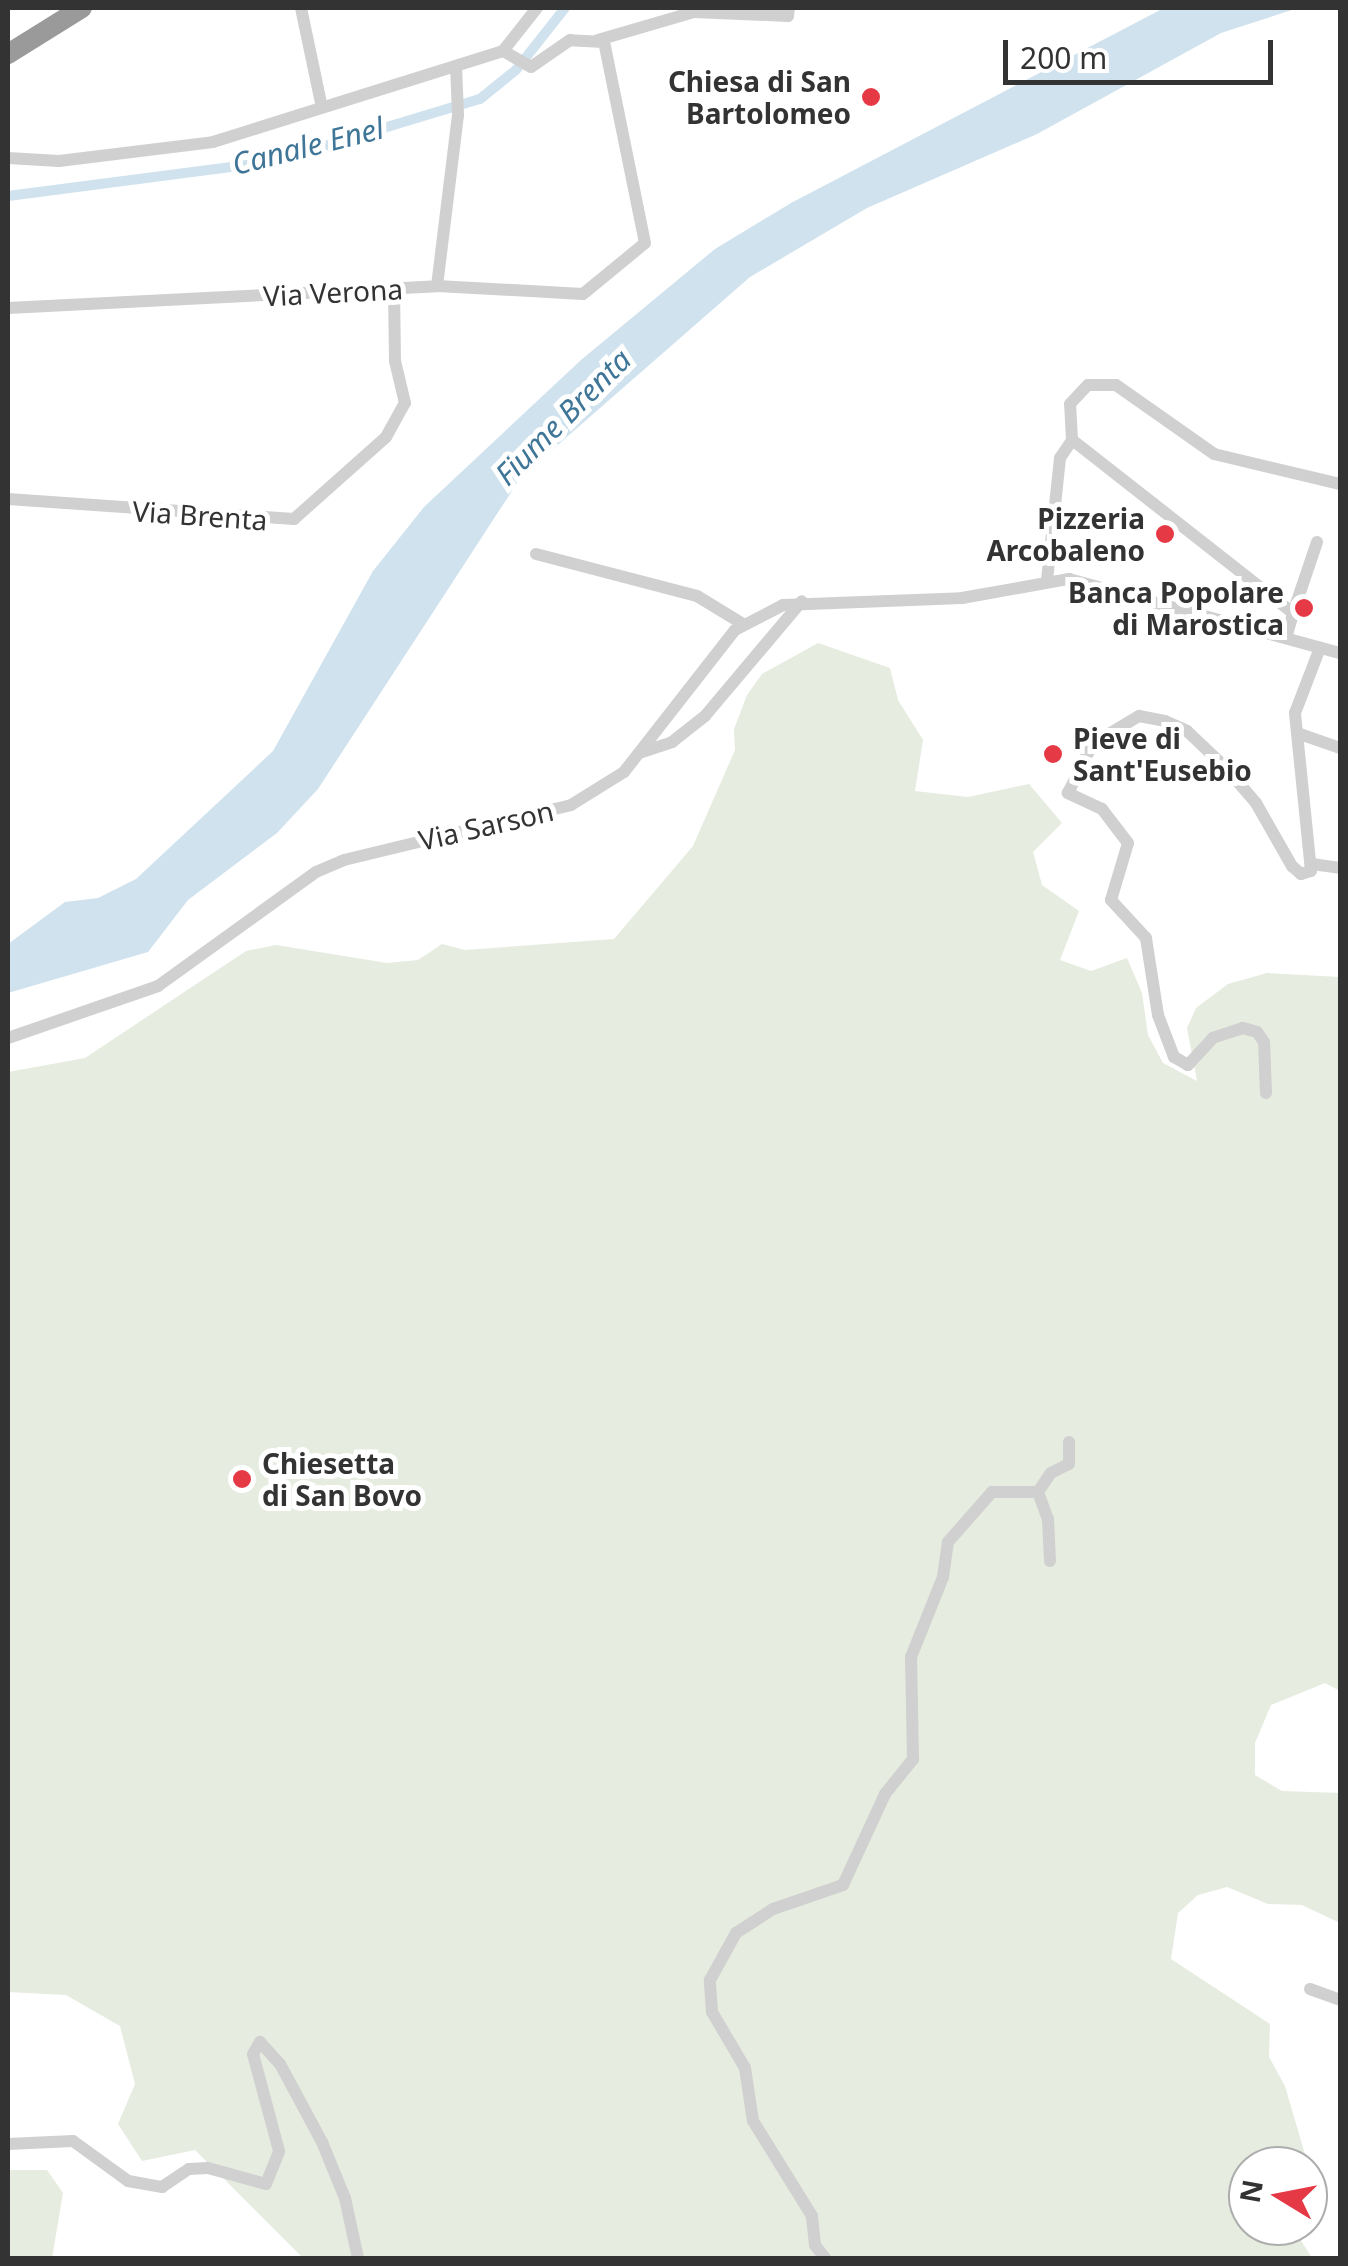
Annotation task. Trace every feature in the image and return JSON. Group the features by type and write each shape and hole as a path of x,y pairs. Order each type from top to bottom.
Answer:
{"highway":[{"path":"8,54 82,8"}],"street":[{"path":"301,8 321,103"},
{"path":"509,54 537,8"},
{"path":"8,158 58,162 213,142 321,103 456,66 509,54 531,67 570,40 598,40 694,12 788,16 789,8"},
{"path":"438,286 583,294 645,243 615,75 598,40"},
{"name":"Via Verona","path":"8,308 438,286 460,92 456,66"},
{"name":"Via Brenta","path":"8,499 294,519 386,438 405,403 395,361 394,289"},
{"path":"1047,580 1060,458 1072,440 1070,404 1078,391 1102,382 1214,454 1340,484"},
{"path":"1072,440 1293,613"},
{"path":"1286,638 1317,542"},
{"path":"536,554 697,596 743,624 802,601 962,598 1047,580 1098,583 1340,653"},
{"path":"642,752 672,742 705,716 802,601"},
{"name":"Via Sarson","path":"8,1038 158,986 316,872 373,851 536,818 606,784 642,752 743,624"},
{"path":"1266,1094 1264,1042 1257,1032 1243,1028 1213,1038 1188,1065 1174,1057 1158,1014 1146,938 1111,900 1128,843 1102,809 1068,793 1089,751 1104,737 1139,716 1165,721 1187,731 1241,785 1292,866 1300,874 1312,871 1298,733 1300,692 1320,648"},
{"path":"1298,733 1340,748"},
{"path":"1312,864 1340,868"},
{"path":"1038,1492 1051,1473 1069,1464 1069,1442"},
{"path":"1038,1492 1048,1520 1050,1562"},
{"path":"825,2258 816,2245 812,2216 753,2121 745,2068 712,2012 710,1980 736,1933 772,1909 844,1884 885,1794 913,1759 911,1657 944,1577 948,1542 986,1495 1038,1492"},
{"path":"1310,1989 1340,2000"},
{"path":"8,2144 73,2141 128,2180 162,2186 188,2170 208,2168 266,2184 279,2151 253,2054 260,2042 280,2064 322,2142 345,2198 358,2258"}],"shaded area":[{"path":"818,643 890,668 898,700 923,740 915,791 968,797 1029,784 1062,823 1033,852 1042,885 1079,911 1060,960 1091,971 1127,958 1142,993 1148,1035 1163,1063 1197,1081 1187,1028 1196,1008 1228,984 1267,973 1340,977 1340,1691 1325,1683 1271,1705 1255,1743 1255,1775 1282,1791 1340,1793 1340,1923 1302,1905 1268,1904 1227,1887 1198,1895 1178,1913 1171,1959 1270,2024 1269,2057 1285,2086 1303,2146 1228,2146 1228,2246 1304,2246 1312,2258 303,2258 195,2150 142,2161 118,2124 135,2084 120,2026 66,1995 8,1992 8,1072 85,1058 246,951 276,945 387,963 418,960 442,944 465,950 614,939 693,846 735,750 734,729 747,695 762,674"},
{"path":"8,2170 47,2170 63,2193 52,2258 8,2258"}],"water":[{"name":"Fiume Brenta","path":"1164,8 1298,8 1221,33 1037,134 867,208 750,277 521,477 318,789 277,833 188,900 148,952 8,993 8,944 65,902 98,898 136,879 273,751 373,571 424,507 581,360 715,249 791,203"}],"waterway":[{"name":"Canale Enel","path":"8,196 271,162 480,99 516,70 565,8"}],"place":[{"name":"Chiesa di San Bartolomeo","path":"871,97"},
{"name":"Pizzeria Arcobaleno","path":"1165,534"},
{"name":"Banca Popolare di Marostica","path":"1304,608"},
{"name":"Pieve di Sant'Eusebio","path":"1053,754"},
{"name":"Chiesetta di San Bovo","path":"242,1479"}]}
